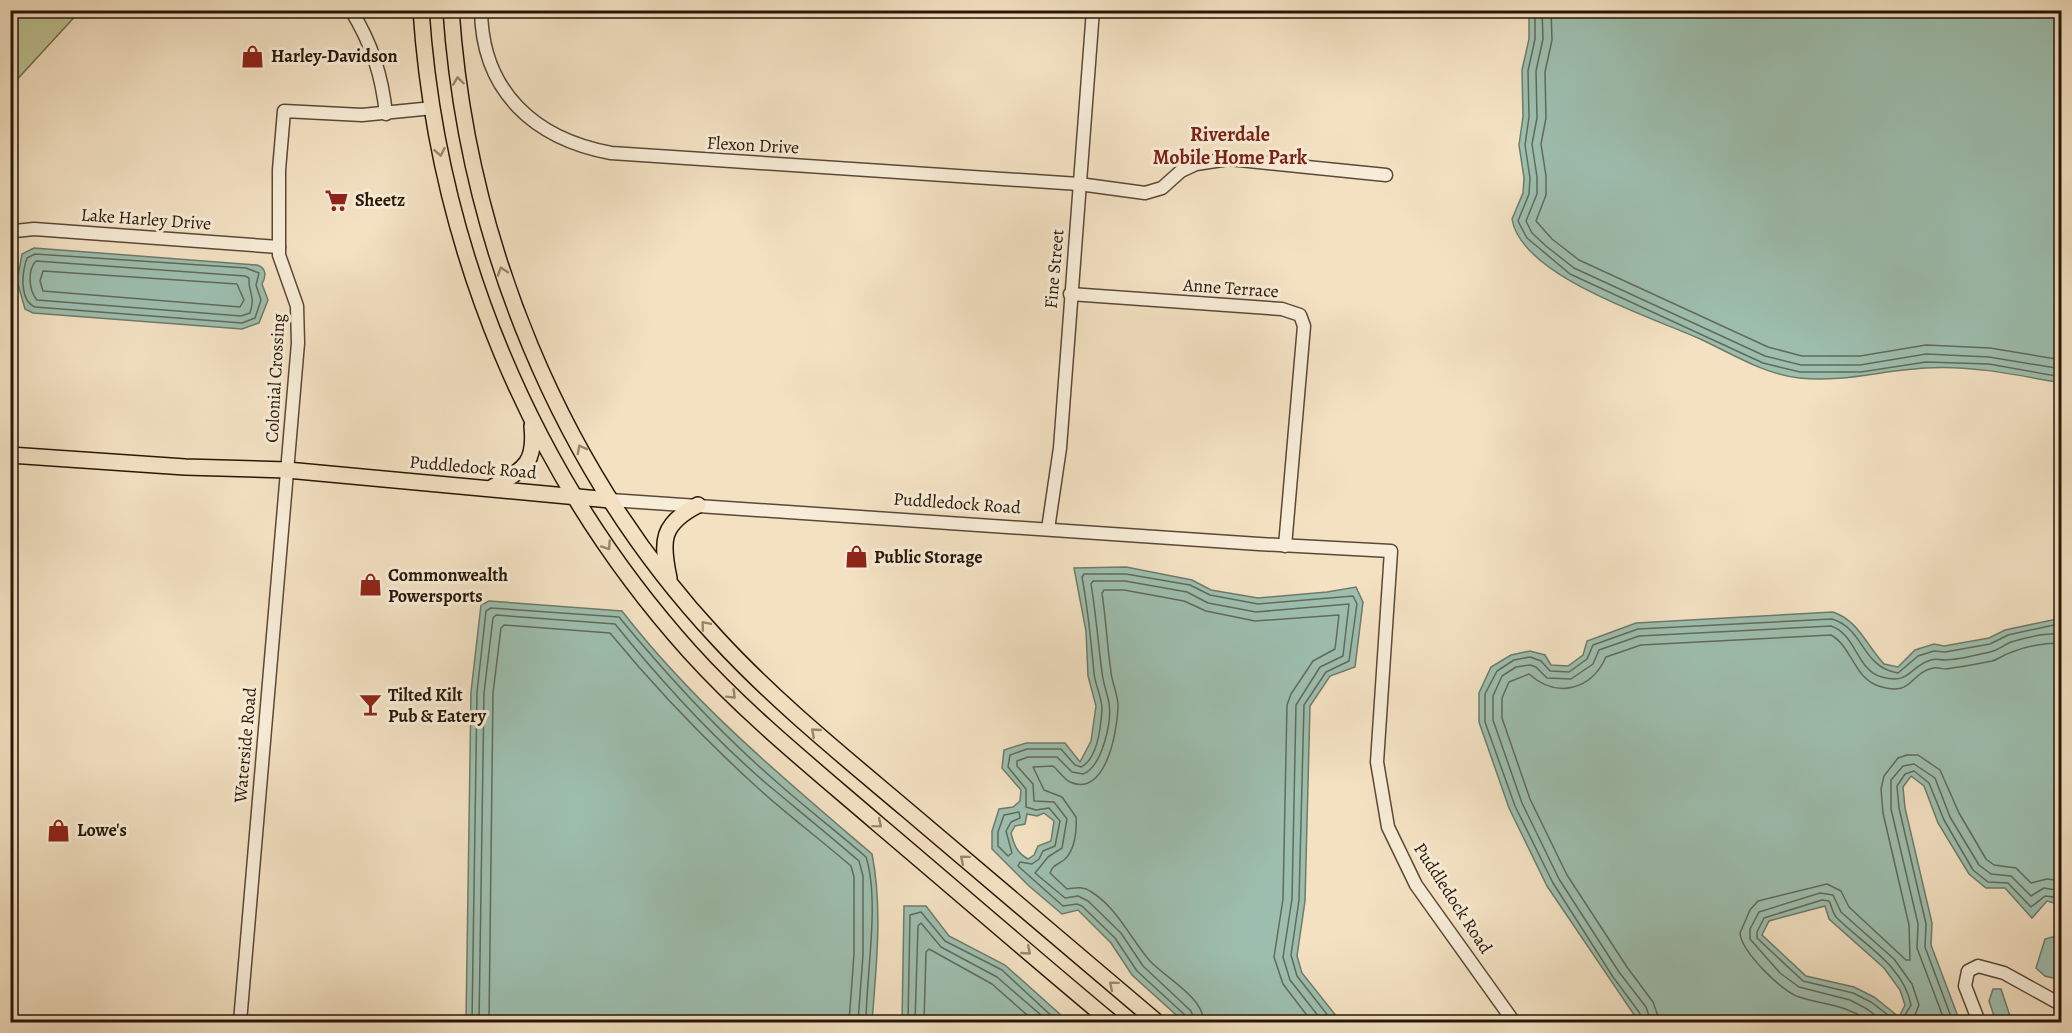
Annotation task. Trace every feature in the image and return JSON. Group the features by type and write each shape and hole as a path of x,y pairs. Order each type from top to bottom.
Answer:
{"main road":[{"path":"421,10 433,108 445,178 476,286 506,365 531,417 575,497 645,598 688,650 750,713 1111,1023"},
{"path":"451,10 458,81 469,147 487,223 507,287 542,372 610,500 670,581 715,636 780,701 1157,1023"},
{"path":"493,487 528,463 533,441 531,417"},
{"name":"Puddledock Road","path":"10,455 185,467 286,470 493,487 610,500"},
{"path":"670,581 665,558 666,534 676,518 698,506"}],"street":[{"path":"351,10 373,51 383,82 386,114 433,108"},
{"name":"Flexon Drive","path":"481,10 483,37 494,72 506,94 524,114 554,136 587,149 707,160 1079,184 1145,193 1154,192 1181,171 1196,164 1229,159 1386,175"},
{"name":"Fine Street","path":"1048,529 1059,458 1093,10"},
{"name":"Colonial Crossing","path":"286,470 298,343 297,306 279,255 279,170 285,111 386,114"},
{"name":"Lake Harley Drive","path":"10,234 15,231 34,229 279,247"},
{"name":"Anne Terrace","path":"1070,294 1282,309 1300,315 1304,326 1286,546"},
{"name":"Waterside Road","path":"240,1023 286,470"},
{"name":"Puddledock Road","path":"610,500 1286,546 1391,551 1377,762 1388,827 1416,885 1514,1023"},
{"path":"1979,1023 1965,982 1968,971 1978,966 2004,974 2061,1005"}],"green space":[{"path":"10,11 80,11 11,86"}],"water":[{"path":"1529,11 2061,11 2061,383 1994,371 1943,367 1831,379 1786,376 1760,368 1698,338 1621,306 1562,276 1538,259 1521,240 1512,219 1523,193 1524,178 1519,145 1523,117 1522,70 1529,39"},
{"path":"34,248 257,265 264,270 265,276 262,284 268,300 259,323 242,329 33,313 25,309 17,281 22,254"},
{"path":"1126,567 1192,580 1211,590 1258,598 1356,587 1363,602 1355,667 1330,676 1310,706 1305,901 1297,956 1302,973 1341,1022 1184,1022 1132,975 1111,943 1078,910 1062,914 1029,886 992,849 992,831 999,809 1013,807 1020,801 1021,790 1002,768 1004,750 1026,743 1065,743 1080,762 1091,741 1096,706 1088,676 1086,631 1074,568","holes":["1044,813 1054,821 1051,841 1038,846 1034,855 1028,859 1021,854 1011,833 1015,826 1025,824 1027,814 1037,816"]},
{"path":"489,601 622,611 679,678 709,709 872,854 878,917 872,1022 466,1022 471,692 481,605"},
{"path":"1833,612 1856,627 1884,664 1898,667 1915,650 1934,644 1944,646 1989,638 2005,630 2057,619 2061,622 2061,905 2047,901 2032,918 2005,888 1986,888 1969,874 1938,823 1924,786 1911,776 1903,787 1905,808 1932,923 1931,945 1960,1022 1639,1022 1547,886 1509,808 1479,722 1479,693 1491,667 1511,655 1530,651 1545,655 1551,665 1568,666 1583,655 1587,641 1636,623","holes":["1825,906 1829,919 1884,968 1900,990 1905,1005 1899,1017 1874,997 1854,987 1806,976 1762,935 1769,921"]},
{"path":"904,906 926,906 949,936 1005,965 1063,1017 1065,1022 902,1022"},
{"path":"2061,928 2061,980 2045,976 2036,968 2045,939 2060,935"},
{"path":"1993,989 2001,989 2012,1022 1996,1022 1989,1001"}],"place":[{"name":"Harley-Davidson","path":"253,56"},
{"name":"Sheetz","path":"337,200"},
{"name":"Public Storage","path":"856,557"},
{"name":"Commonwealth Powersports","path":"370,585"},
{"name":"Tilted Kilt Pub & Eatery","path":"370,705"},
{"name":"Lowe's","path":"59,830"}],"district":[{"name":"Riverdale Mobile Home Park","path":"1230,146"}]}
